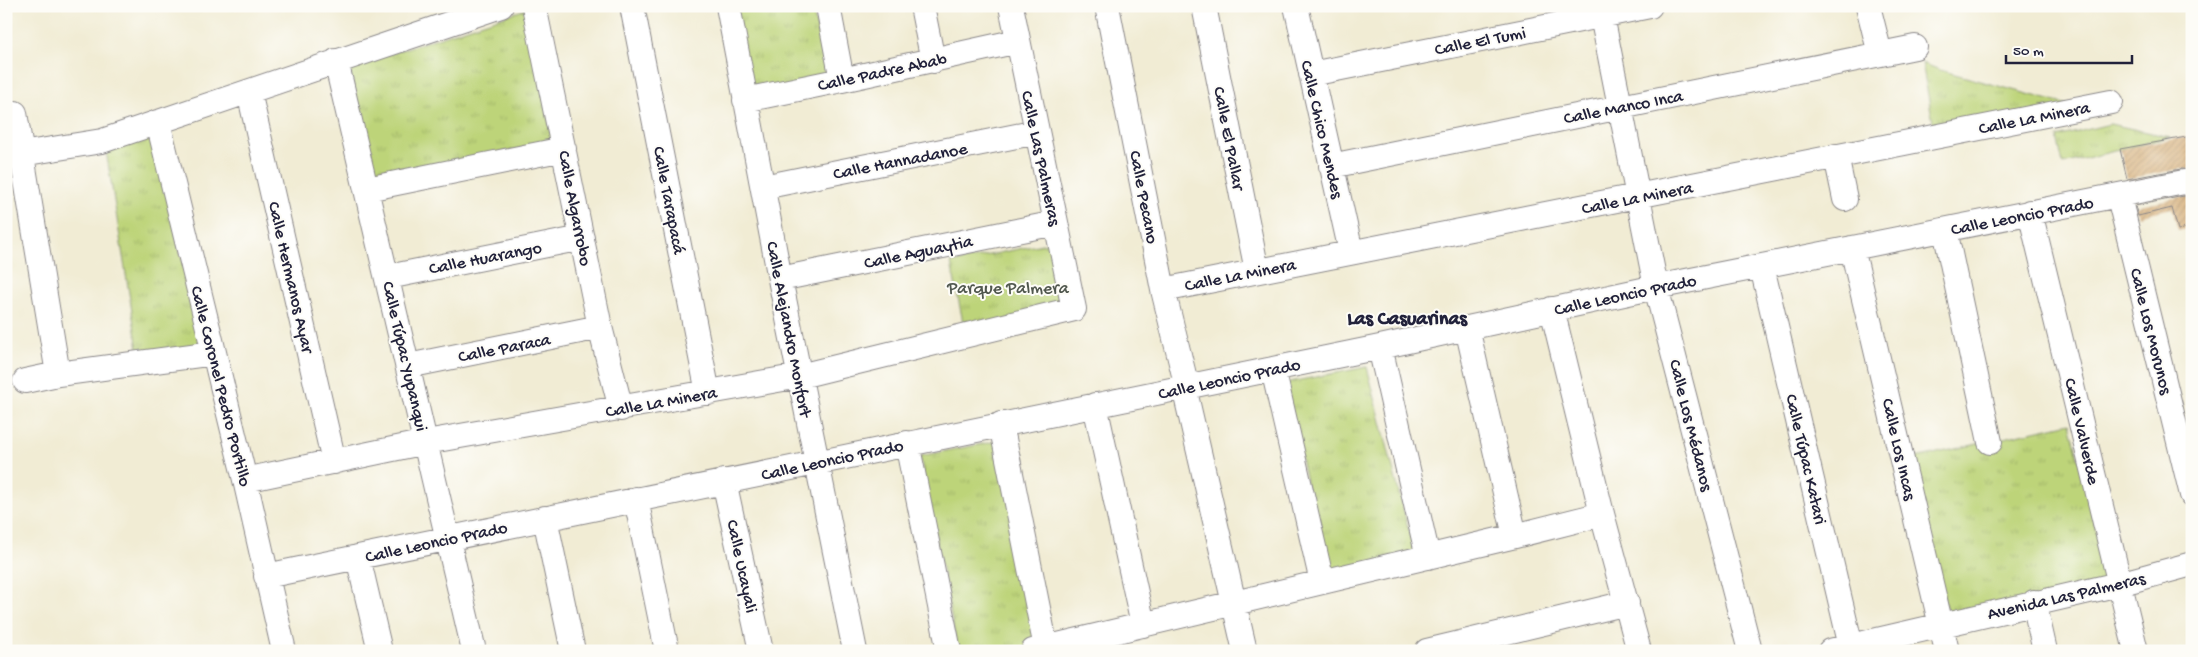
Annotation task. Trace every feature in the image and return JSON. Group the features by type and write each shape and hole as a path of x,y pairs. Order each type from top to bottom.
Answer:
{"street":[{"path":"21,154 102,141 501,6"},
{"name":"Calle Algarrobo","path":"534,6 600,327 621,409"},
{"name":"Calle Tarapacá","path":"632,6 708,393"},
{"name":"Calle Alejandro Monfort","path":"728,6 780,279 855,651"},
{"path":"828,6 842,80"},
{"path":"922,6 933,61"},
{"name":"Calle Las Palmeras","path":"1011,6 1074,309"},
{"name":"Calle Pecano","path":"1107,6 1163,290 1245,651"},
{"name":"Calle El Pallar","path":"1204,6 1257,271"},
{"name":"Calle Chico Mendes","path":"1296,6 1351,252"},
{"name":"Calle El Tumi","path":"1311,74 1601,11 1650,6"},
{"path":"1868,6 1880,54"},
{"name":"Calle Los Médanos","path":"1601,11 1622,107 1656,287 1750,651"},
{"name":"Calle Padre Abab","path":"745,100 933,61 1018,41"},
{"name":"Calle Manco Inca","path":"1331,166 1916,47"},
{"name":"Calle Túpac Yupanqui","path":"336,61 474,651"},
{"name":"Calle Hermanos Ayar","path":"249,92 334,462"},
{"name":"Calle La Minera","path":"1163,290 2111,102"},
{"path":"15,113 58,374"},
{"name":"Calle Coronel Pedro Portillo","path":"158,122 245,480 284,651"},
{"name":"Calle Hannadanoe","path":"762,187 1037,132"},
{"path":"367,189 564,149"},
{"path":"1836,156 1845,199"},
{"path":"2126,195 2130,188 2187,176 2192,178"},
{"name":"Calle Leoncio Prado","path":"266,576 1380,347 1656,287 2184,182 2192,186"},
{"name":"Calle Los Morunos","path":"2126,195 2192,495"},
{"name":"Calle Valverde","path":"2030,212 2136,651"},
{"name":"Calle Aguaytia","path":"780,279 1056,223"},
{"path":"1945,230 1990,442"},
{"name":"Calle Huarango","path":"388,277 582,238"},
{"name":"Calle Los Incas","path":"1852,248 1947,651"},
{"name":"Calle Túpac Katari","path":"1762,267 1844,649"},
{"name":"Calle La Minera","path":"245,480 426,442 800,376 1074,309"},
{"path":"1552,309 1602,514 1639,651"},
{"name":"Calle Paraca","path":"408,366 600,327"},
{"path":"1468,328 1514,536"},
{"path":"1380,347 1428,557"},
{"path":"25,381 58,374 214,354"},
{"path":"1273,369 1322,582"},
{"path":"1095,405 1143,625"},
{"path":"1001,424 1039,649 1602,514"},
{"path":"907,444 949,651"},
{"name":"Calle Ucayali","path":"724,481 761,651"},
{"path":"636,499 667,651"},
{"path":"545,518 573,651"},
{"path":"358,557 380,651"},
{"name":"Avenida Las Palmeras","path":"1844,649 2034,602 2119,584 2192,564"},
{"path":"2034,602 2045,651"},
{"path":"1427,651 1627,603"}],"green space":[{"path":"731,6 812,6 828,80 750,95"},
{"path":"526,9 553,142 375,178 349,67"},
{"path":"1922,63 1940,70 2086,110 1936,138"},
{"path":"2110,124 2170,137 2063,164 2057,137"},
{"path":"153,135 202,345 139,355 106,151"},
{"name":"Parque Palmera","path":"1052,242 1064,312 965,332 951,263"},
{"path":"1367,367 1416,559 1327,580 1285,383"},
{"path":"2070,423 2109,585 1949,620 1911,459"},
{"path":"998,441 1039,647 1025,651 958,651 920,456"}],"building":[{"path":"2192,136 2192,170 2181,169 2127,179 2120,149"},
{"path":"2184,196 2192,197 2192,227 2178,230 2172,208 2138,216 2135,206"}],"district":[{"name":"Las Casuarinas","path":"1407,317"}]}
